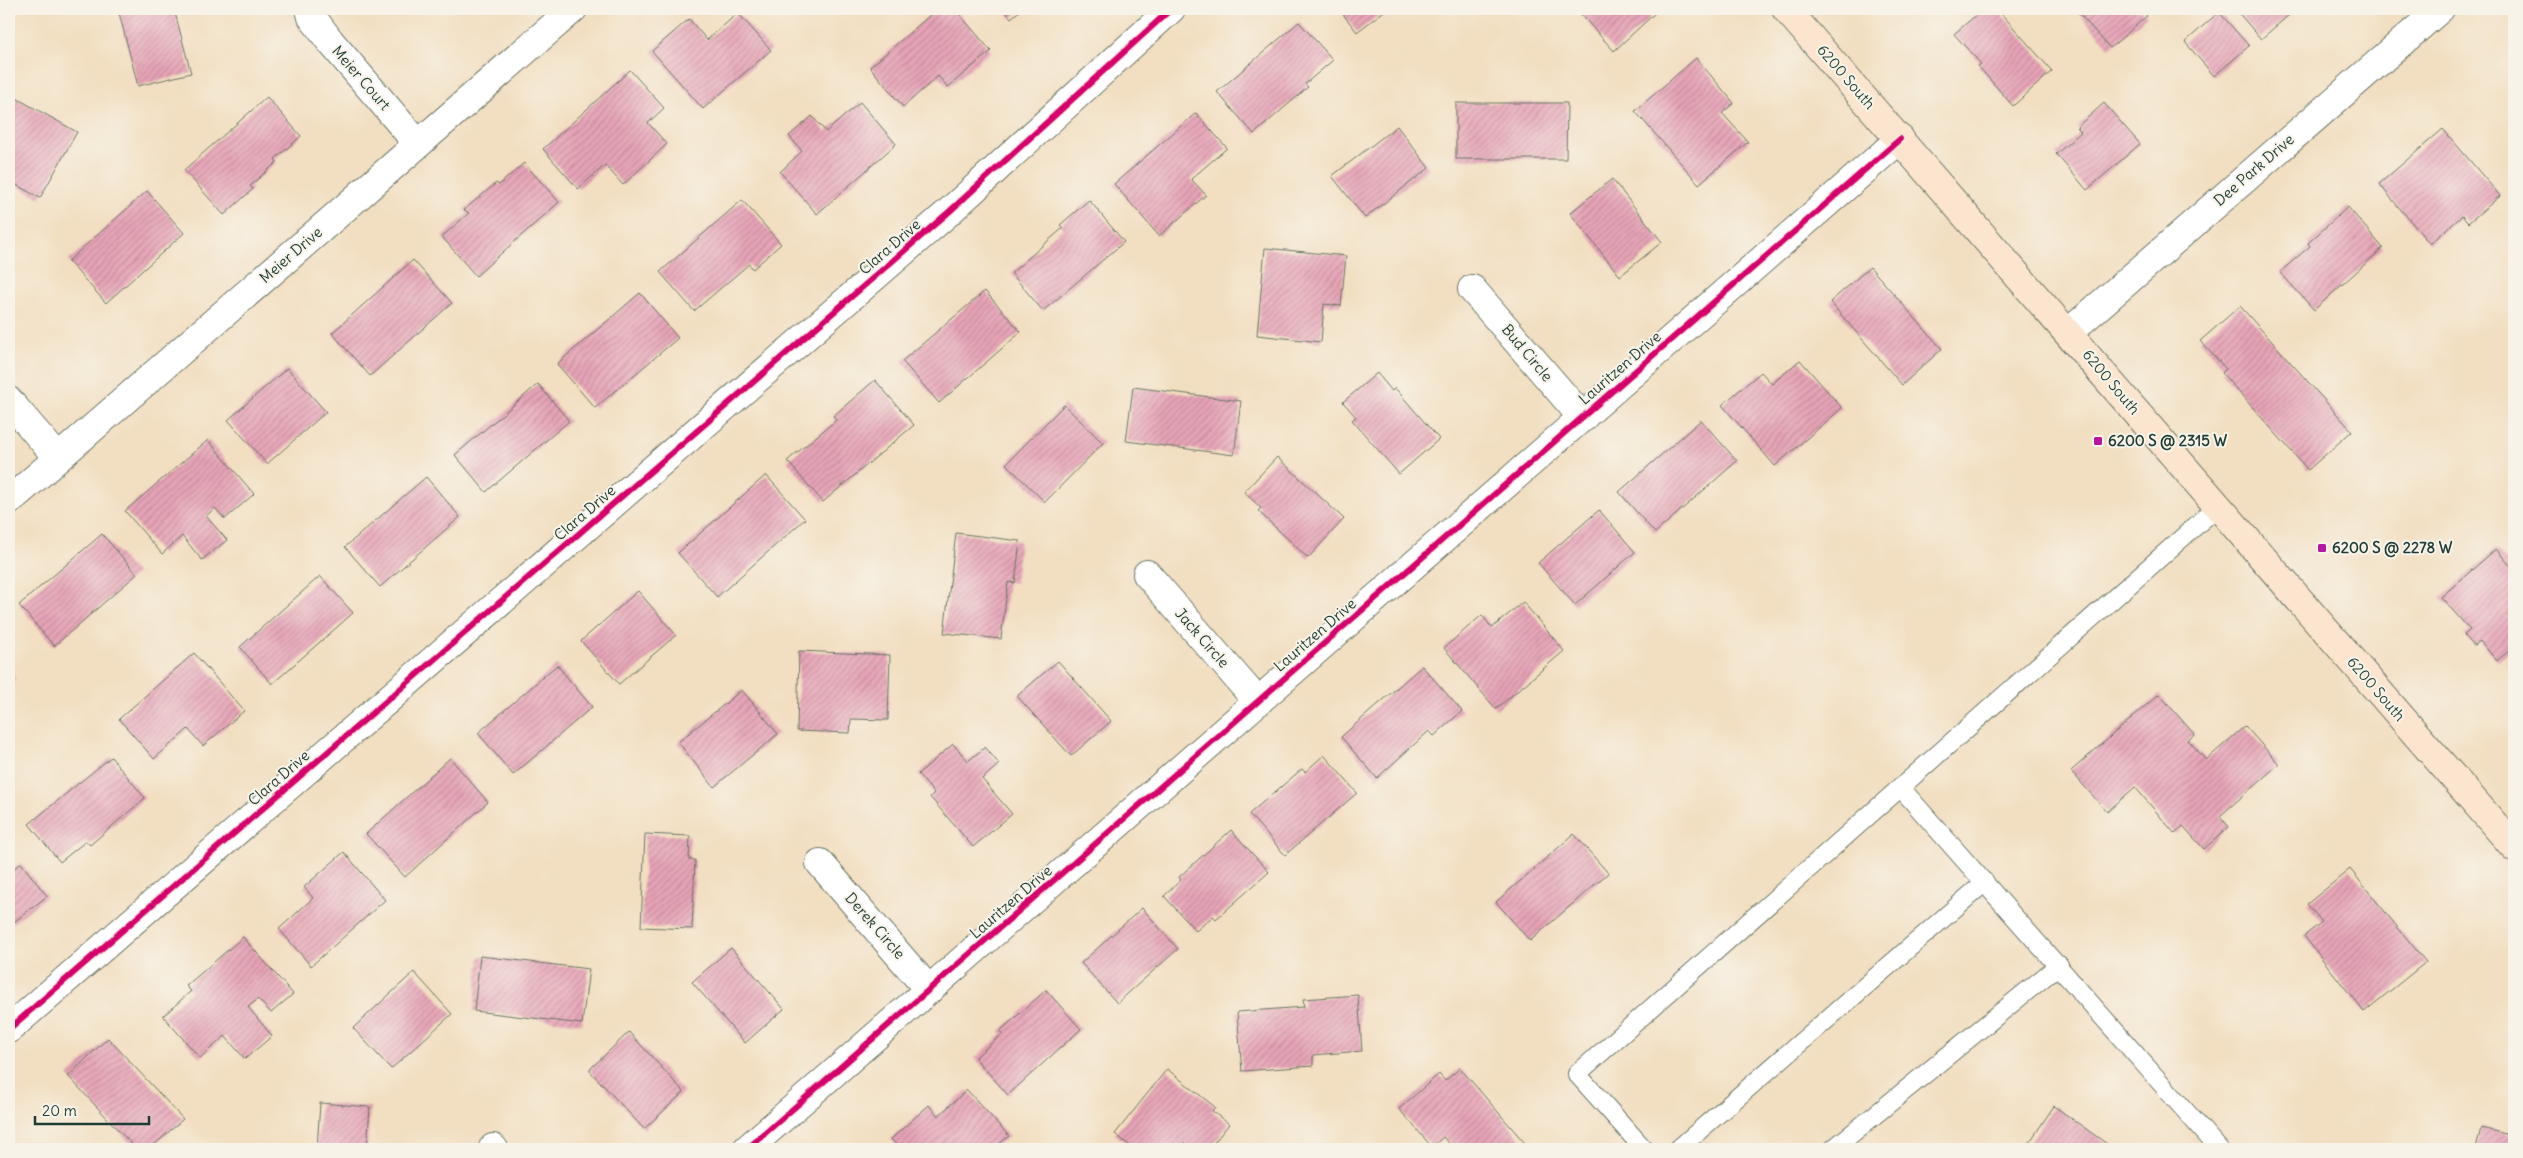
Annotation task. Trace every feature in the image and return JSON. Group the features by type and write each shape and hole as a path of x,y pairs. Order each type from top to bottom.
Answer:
{"main road":[{"name":"6200 South","path":"1786,9 2069,332 2217,506 2514,847"}],"street":[{"name":"Meier Court","path":"310,9 312,17 330,41 418,144"},
{"name":"Meier Drive","path":"9,501 573,9"},
{"name":"Clara Drive","path":"9,1029 942,217 1171,9"},
{"name":"Dee Park Drive","path":"2069,332 2440,9"},
{"name":"Lauritzen Drive","path":"747,1149 1900,139"},
{"name":"Bud Circle","path":"1472,289 1583,418"},
{"path":"9,401 58,458"},
{"name":"Jack Circle","path":"1147,574 1258,702"},
{"name":"Derek Circle","path":"820,863 929,990"}],"lane":[{"path":"1644,1149 1577,1074 2217,506"},
{"path":"1900,787 2219,1149"},
{"path":"1678,1149 1985,882"},
{"path":"1833,1149 2058,965"}],"building":[{"path":"118,9 174,9 191,73 138,86"},
{"path":"937,9 955,9 991,51 948,87 938,76 903,107 870,67"},
{"path":"1003,9 1022,9 1011,18"},
{"path":"1339,9 1387,9 1357,32"},
{"path":"1576,9 1651,9 1655,13 1614,51"},
{"path":"1983,9 1997,9 2052,71 2013,106 1978,66 1981,64 1954,34"},
{"path":"2075,9 2140,9 2147,16 2110,48"},
{"path":"2235,9 2296,9 2261,39"},
{"path":"2219,12 2249,46 2214,76 2185,42"},
{"path":"738,13 771,50 703,109 652,51 689,19 707,40"},
{"path":"1299,22 1333,60 1305,84 1308,87 1254,134 1217,92"},
{"path":"1696,58 1734,103 1722,113 1748,142 1699,184 1635,111"},
{"path":"630,70 664,108 648,123 667,144 623,185 605,165 578,189 543,149"},
{"path":"9,94 77,132 40,198 9,181"},
{"path":"267,97 301,136 275,159 277,162 250,186 253,189 224,215 184,170"},
{"path":"860,102 896,144 817,214 780,172 802,151 789,136 812,116 826,132"},
{"path":"1456,103 1567,103 1566,159 1456,159"},
{"path":"2104,103 2140,144 2087,190 2056,154 2081,132 2077,127"},
{"path":"1196,113 1227,148 1191,179 1206,195 1159,236 1114,184"},
{"path":"1397,126 1429,168 1365,218 1332,176"},
{"path":"2443,129 2500,196 2468,223 2462,216 2430,244 2379,184"},
{"path":"524,163 559,202 476,276 442,237 469,213 464,210 496,183 499,185"},
{"path":"1612,179 1662,242 1620,276 1570,213"},
{"path":"147,191 184,233 106,303 68,261"},
{"path":"742,200 781,244 753,269 749,264 694,311 660,272"},
{"path":"1089,200 1124,242 1043,311 1011,273 1063,228 1060,225"},
{"path":"2348,207 2383,248 2314,310 2280,272 2310,246 2308,243"},
{"path":"1265,248 1346,256 1341,306 1324,304 1321,342 1257,335"},
{"path":"413,260 452,303 370,376 332,333"},
{"path":"1870,267 1942,349 1902,385 1830,302"},
{"path":"985,291 1021,332 939,403 902,361"},
{"path":"640,293 678,338 595,408 557,364"},
{"path":"2240,306 2352,431 2308,470 2222,373 2226,369 2200,341"},
{"path":"1800,360 1842,408 1775,466 1722,405 1761,372 1772,384"},
{"path":"287,368 326,412 267,464 228,420"},
{"path":"1377,373 1392,391 1395,388 1439,439 1399,474 1352,420 1356,417 1343,402"},
{"path":"875,380 914,425 823,502 787,461 836,420 833,416"},
{"path":"538,384 569,421 486,492 455,455"},
{"path":"1133,387 1241,401 1234,455 1126,441"},
{"path":"1064,405 1103,443 1045,502 1006,464"},
{"path":"1701,420 1737,461 1655,533 1619,492"},
{"path":"208,440 254,494 225,519 215,508 206,516 227,540 202,560 182,536 162,554 125,511"},
{"path":"1277,457 1344,519 1308,558 1258,511 1261,508 1244,492"},
{"path":"766,475 805,519 717,597 678,553"},
{"path":"426,477 460,517 380,587 345,547"},
{"path":"1599,510 1635,552 1575,605 1538,563"},
{"path":"956,533 1020,541 1015,583 1008,582 1001,639 944,633"},
{"path":"102,534 137,574 54,646 19,605"},
{"path":"2496,549 2514,570 2514,598 2510,602 2514,607 2514,646 2497,661 2480,641 2474,646 2464,635 2470,630 2441,597"},
{"path":"320,576 353,613 272,684 240,647"},
{"path":"638,591 676,635 619,684 581,641"},
{"path":"1523,602 1564,651 1496,709 1444,648 1482,615 1492,628"},
{"path":"799,651 890,655 888,720 851,719 850,733 797,731"},
{"path":"194,653 244,711 203,746 188,729 154,759 119,719"},
{"path":"1058,661 1111,721 1071,756 1017,696"},
{"path":"557,665 592,707 513,775 478,733"},
{"path":"1422,666 1462,711 1434,736 1429,731 1377,778 1341,737"},
{"path":"9,672 15,679 9,685"},
{"path":"742,690 778,734 714,787 678,742"},
{"path":"2159,694 2195,735 2188,740 2206,760 2245,726 2279,764 2220,816 2229,827 2204,849 2183,826 2175,834 2135,787 2107,812 2071,771"},
{"path":"953,744 968,761 985,747 999,764 982,779 1012,814 973,847 930,797 934,793 918,774"},
{"path":"1324,755 1357,793 1285,855 1249,814 1302,769 1305,772"},
{"path":"111,757 145,798 90,845 86,841 60,862 29,824"},
{"path":"450,758 488,802 405,877 366,834"},
{"path":"1231,830 1269,872 1216,919 1213,916 1196,931 1164,896 1181,880 1179,877"},
{"path":"645,834 690,836 689,860 695,860 692,929 641,927"},
{"path":"1574,834 1608,873 1530,941 1496,902"},
{"path":"344,852 385,900 311,966 279,929 313,898 304,887"},
{"path":"21,863 47,896 13,923 9,918 9,867 12,870"},
{"path":"2350,869 2426,962 2364,1012 2304,936 2322,922 2307,904"},
{"path":"1142,908 1178,949 1117,1003 1081,963"},
{"path":"243,937 293,994 271,1013 258,999 248,1007 272,1036 245,1059 225,1036 200,1058 163,1016 191,991 186,986"},
{"path":"731,948 784,1009 745,1043 692,982"},
{"path":"480,956 589,969 582,1024 474,1011"},
{"path":"414,972 452,1014 391,1069 353,1028"},
{"path":"1046,990 1081,1029 1008,1095 975,1058 1002,1034 1000,1031"},
{"path":"1358,995 1362,1051 1313,1055 1313,1066 1242,1071 1237,1012 1304,1007 1303,999"},
{"path":"629,1032 684,1092 644,1129 589,1070"},
{"path":"108,1038 183,1119 150,1149 136,1149 68,1076"},
{"path":"1460,1068 1530,1149 1454,1149 1443,1137 1432,1147 1399,1109 1439,1074 1445,1081"},
{"path":"1167,1069 1215,1107 1212,1111 1229,1124 1209,1149 1191,1149 1184,1143 1179,1149 1134,1149 1115,1134"},
{"path":"967,1090 1009,1136 993,1149 900,1149 891,1139 929,1105 938,1116"},
{"path":"320,1103 370,1107 367,1149 317,1149"},
{"path":"2054,1106 2114,1149 2025,1149"},
{"path":"2481,1128 2514,1136 2514,1149 2476,1149"}],"cycle path":[{"path":"9,1029 950,211 1171,9"},
{"path":"747,1149 1900,139"}],"place":[{"name":"6200 S @ 2315 W","path":"2098,441"},
{"name":"6200 S @ 2278 W","path":"2322,548"}]}
